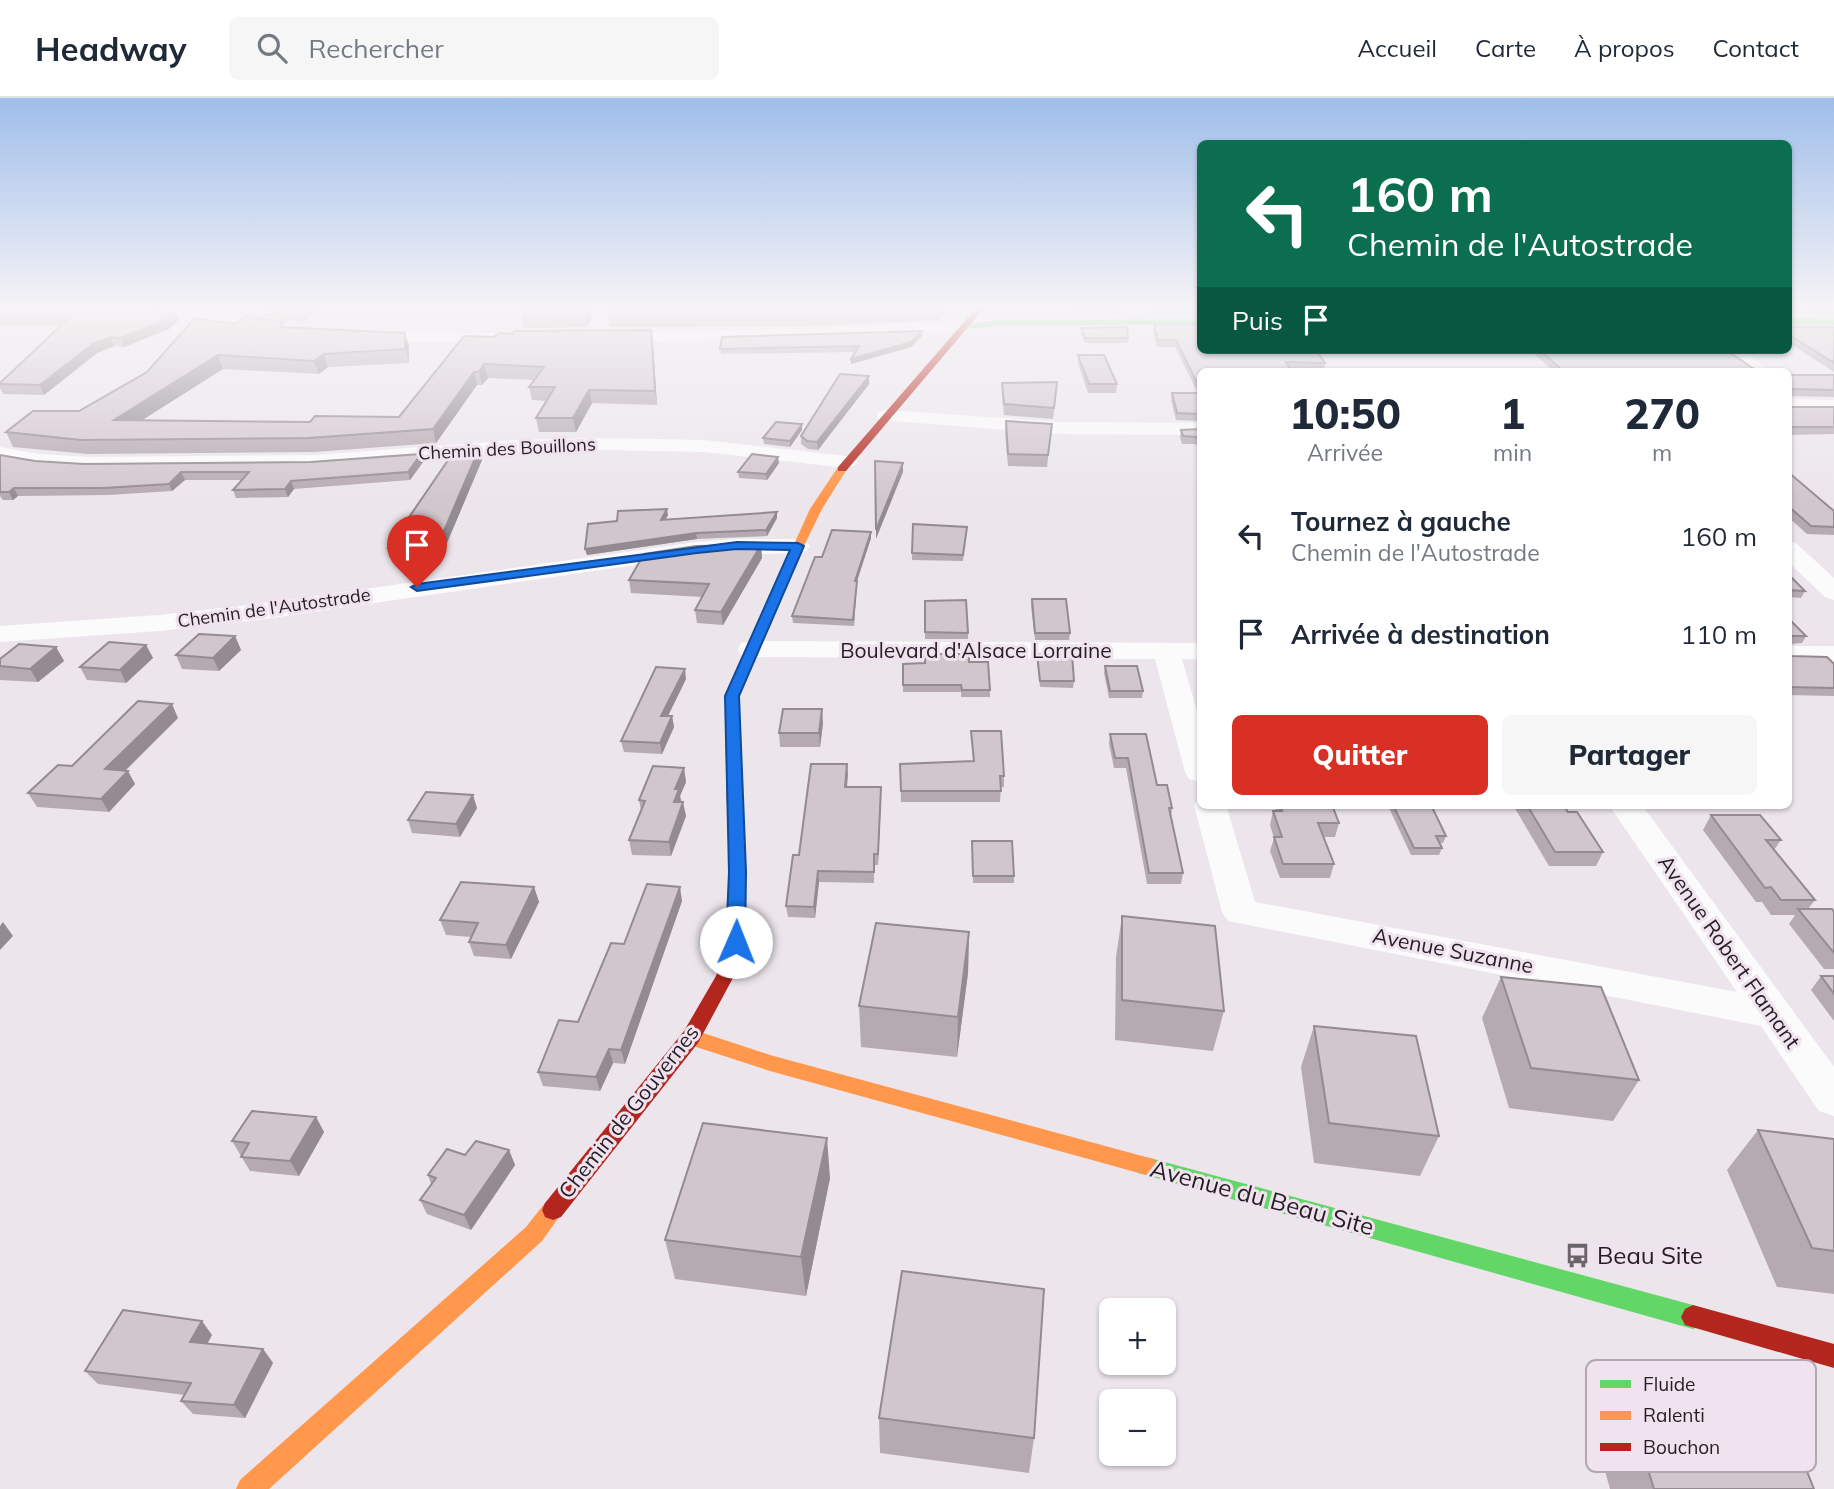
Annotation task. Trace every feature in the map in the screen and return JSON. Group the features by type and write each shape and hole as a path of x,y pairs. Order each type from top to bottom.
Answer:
{"street":[{"name":"Chemin de Gouvernes","path":"249,1489 534,1234 691,1037 725,976 736,942 737,872 732,696 751,649 817,509 847,462 924,372"},
{"path":"1797,405 1834,406"},
{"path":"886,416 1060,428 1197,429"},
{"name":"Chemin des Bouillons","path":"0,453 39,460 88,463 314,461 517,446 605,444 705,446 847,462"},
{"name":"Chemin de l'Autostrade","path":"0,634 159,623 246,613 697,549 798,546"},
{"path":"1792,552 1834,592"},
{"name":"Boulevard d'Alsace Lorraine","path":"751,649 1197,651"},
{"path":"1166,651 1197,761"},
{"path":"1792,654 1834,654"},
{"name":"Avenue Suzanne","path":"1211,809 1240,912 1331,927 1773,1014"},
{"name":"Avenue Robert Flamant","path":"1628,809 1834,1099"},
{"name":"Avenue du Beau Site","path":"691,1037 770,1063 1834,1356"}],"building":[{"path":"12,372 57,372 40,385 0,383"},
{"path":"147,372 191,372 114,420 310,422 315,416 399,417 435,372 479,372 474,372 433,429 309,438 81,440 6,432 33,411 79,411"},
{"path":"540,372 654,372 655,391 589,390 573,418 536,418 555,387 529,387"},
{"path":"1084,372 1112,372 1117,384 1089,384"},
{"path":"840,374 869,376 817,442 807,441 801,436"},
{"path":"1792,375 1834,375 1834,390 1792,389"},
{"path":"1057,382 1054,408 1004,404 1002,383"},
{"path":"1172,393 1197,393 1197,414 1177,413"},
{"path":"1792,407 1834,407 1834,427 1792,427"},
{"path":"1006,421 1052,424 1048,455 1008,454"},
{"path":"776,422 802,424 790,441 763,438"},
{"path":"1197,429 1197,437 1183,436 1181,430"},
{"path":"479,449 438,545 388,548 455,450"},
{"path":"421,454 408,472 291,481 285,489 233,490 249,472 181,472 169,484 104,488 14,488 9,492 0,492 0,455 35,461 84,464 311,462"},
{"path":"752,454 778,457 766,474 738,472"},
{"path":"875,461 903,463 876,530"},
{"path":"1792,475 1834,511 1834,527 1811,526 1792,509"},
{"path":"667,509 661,520 777,512 766,530 696,533 585,549 588,524 617,521 618,511"},
{"path":"913,524 967,527 963,555 912,553"},
{"path":"832,530 871,532 855,581 853,620 792,616 815,557 822,557"},
{"path":"761,545 721,612 695,610 709,584 629,580 644,554 696,546"},
{"path":"1792,578 1805,591 1792,590"},
{"path":"1032,599 1066,599 1070,633 1035,633"},
{"path":"966,600 968,633 925,632 925,601"},
{"path":"1792,622 1806,636 1792,636"},
{"path":"199,634 235,636 213,658 176,655"},
{"path":"109,642 146,645 120,670 80,667"},
{"path":"19,644 56,647 30,669 0,666 0,659"},
{"path":"925,654 969,654 969,662 988,662 990,690 962,690 961,685 903,685 903,664 925,663"},
{"path":"1037,654 1072,654 1074,681 1040,681"},
{"path":"1792,656 1827,657 1834,664 1834,688 1792,687"},
{"path":"1105,666 1137,666 1143,691 1110,691"},
{"path":"656,667 685,669 661,716 672,716 660,743 621,741"},
{"path":"138,701 172,704 105,769 128,771 101,799 28,793 58,765 72,766"},
{"path":"783,709 822,709 819,733 779,733"},
{"path":"971,731 1001,731 1004,776 1000,776 1001,791 901,791 900,764 974,761"},
{"path":"1110,734 1146,734 1157,785 1167,785 1172,808 1169,808 1183,873 1149,873 1128,758 1115,758"},
{"path":"811,764 847,764 845,787 881,787 878,854 874,854 874,872 818,871 814,907 786,906 793,855 799,855"},
{"path":"653,766 684,768 675,789 679,789 674,802 683,802 669,842 629,840 645,801 639,800"},
{"path":"426,792 473,795 456,824 408,820"},
{"path":"1281,809 1334,809 1339,823 1318,823 1334,864 1283,864 1274,837 1282,837 1273,811 1282,811"},
{"path":"1395,809 1433,809 1446,836 1436,836 1442,848 1414,848"},
{"path":"1529,809 1566,809 1568,812 1577,812 1603,852 1555,852"},
{"path":"1711,815 1760,815 1781,840 1766,840 1815,900 1781,900 1771,887 1765,888"},
{"path":"972,841 1012,841 1014,876 973,876"},
{"path":"461,882 534,887 506,945 469,942 478,923 440,920"},
{"path":"647,884 680,887 621,1050 609,1049 596,1077 538,1072 559,1020 578,1022 611,943 624,944"},
{"path":"1798,909 1832,909 1834,953"},
{"path":"1122,916 1215,926 1224,1011 1122,1000"},
{"path":"876,923 969,932 958,1017 859,1006"},
{"path":"1821,976 1834,976 1834,994"},
{"path":"1501,977 1601,987 1639,1080 1531,1068"},
{"path":"1314,1026 1416,1036 1439,1136 1329,1123"},
{"path":"252,1111 316,1117 290,1161 241,1157 249,1143 232,1141"},
{"path":"703,1123 827,1138 801,1257 665,1240"},
{"path":"1758,1130 1834,1139 1834,1251 1812,1248"},
{"path":"476,1141 509,1150 464,1215 420,1200 436,1178 428,1175 447,1149 465,1155"},
{"path":"902,1271 1044,1289 1034,1438 879,1418"},
{"path":"123,1310 202,1321 190,1342 263,1349 234,1405 181,1401 191,1383 85,1371"},
{"path":"1649,1472 1807,1472 1814,1489 1654,1489"}],"traffic: fast":[{"path":"1146,1166 1693,1317"}],"traffic: slow":[{"path":"734,775 732,696 798,546 816,509 842,469"},
{"path":"691,1037 770,1063 1146,1166"},
{"path":"249,1489 534,1234 553,1210"}],"traffic: jam":[{"path":"842,469 925,372"},
{"path":"553,1210 691,1037 725,976 735,942 737,872 734,775"},
{"path":"1693,1317 1834,1356"}],"place":[{"name":"Beau Site","path":"1577,1256"}],"route":[{"path":"417,587 697,549 798,546 732,696 737,872 736,942"}]}
